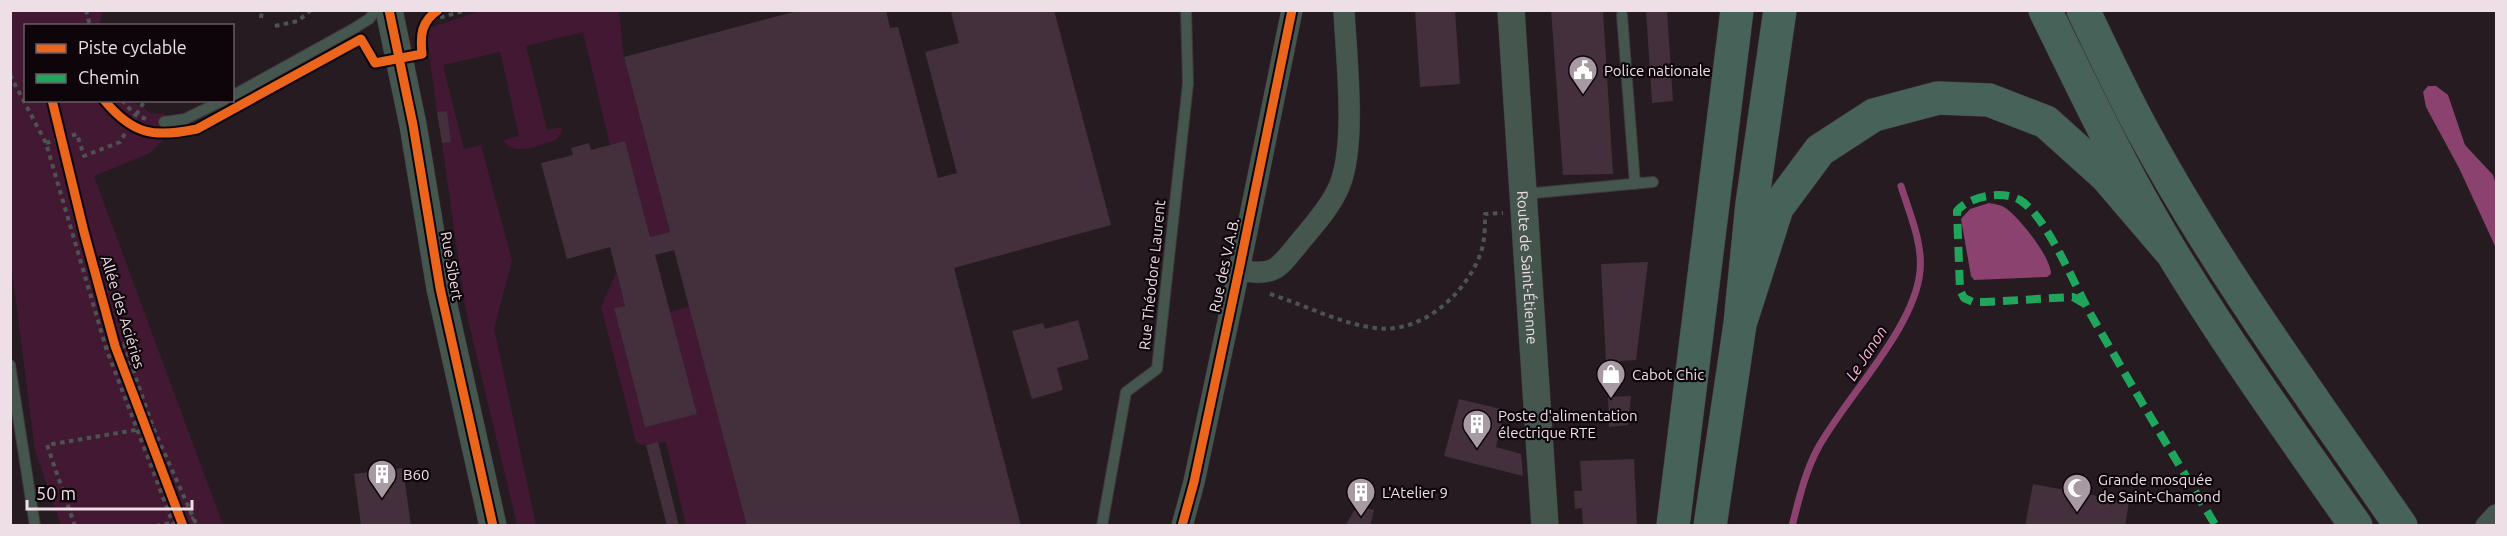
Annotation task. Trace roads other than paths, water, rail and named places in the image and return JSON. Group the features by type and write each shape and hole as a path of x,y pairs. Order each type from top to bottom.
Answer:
{"highway":[{"path":"1673,525 1737,10"},
{"path":"1710,525 1740,324 1752,204 1780,10"},
{"path":"2045,10 2091,104 2171,252 2263,394 2356,525"},
{"path":"2083,10 2144,133 2202,233 2263,327 2401,525"},
{"path":"1740,324 1777,208 1820,150 1874,115 1938,98 1989,100 2046,122 2106,176 2171,252"}],"street":[{"name":"Rue Sibert","path":"389,10 411,114 440,288 492,525"},
{"name":"Rue des V.A.B.","path":"1182,525 1241,296 1239,270 1292,10"},
{"name":"Rue des V.A.B.","path":"1239,270 1260,274 1276,268 1311,229 1337,191 1346,167 1349,141 1344,10"},
{"name":"Route de Saint-Étienne","path":"1511,10 1516,203 1545,525"},
{"path":"2486,525 2496,514"}],"lane":[{"path":"234,95 353,29 369,19 376,10"},
{"name":"Rue Théodore Laurent","path":"1102,525 1126,392 1157,369 1188,84 1186,10"},
{"path":"1622,15 1635,184"},
{"path":"164,122 185,119 220,102"},
{"path":"1516,203 1653,182"},
{"path":"10,364 34,525"}],"waterway":[{"name":"Le Janon","path":"1792,526 1813,457 1830,428 1893,339 1906,316 1915,293 1920,271 1919,250 1915,228 1901,186"}],"place":[{"name":"Police nationale","path":"1583,96"},
{"name":"Cabot Chic","path":"1611,400"},
{"name":"Poste d'alimentation électrique RTE","path":"1477,450"},
{"name":"B60","path":"382,500"},
{"name":"Grande mosquée de Saint-Chamond","path":"2077,514"},
{"name":"L'Atelier 9","path":"1361,518"}]}
